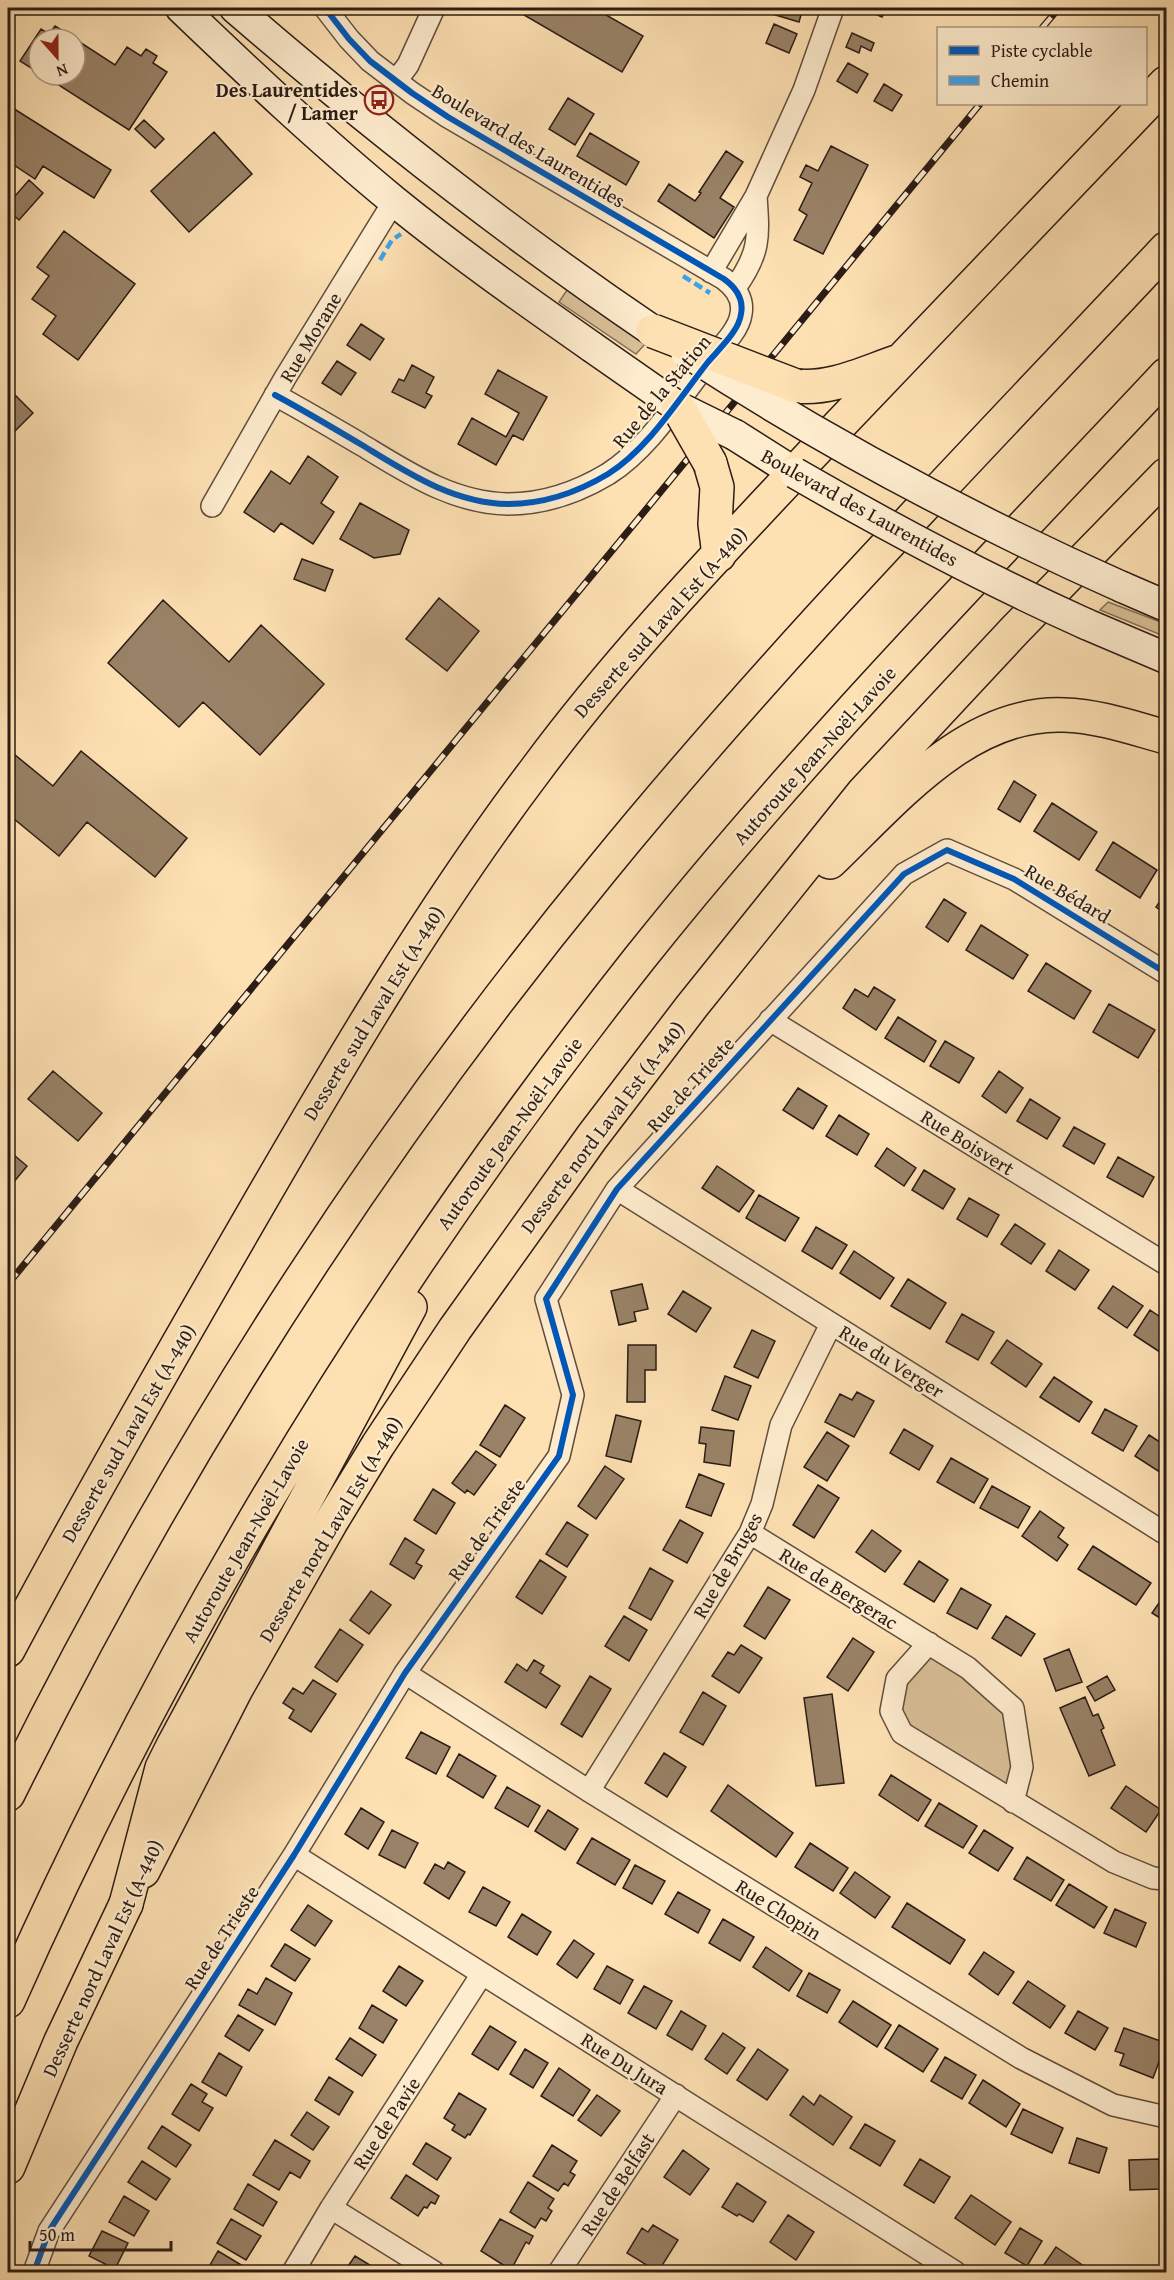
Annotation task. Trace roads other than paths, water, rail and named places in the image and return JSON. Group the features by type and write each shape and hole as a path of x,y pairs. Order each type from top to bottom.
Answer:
{"main road":[{"name":"Boulevard des Laurentides","path":"181,8 238,63 394,201 467,258 678,407 735,435 795,473 930,548 1086,624 1167,658"},
{"path":"235,8 347,102 514,233 653,331 747,392 827,438 981,520 1167,606"},
{"path":"1147,104 1167,83"},
{"path":"653,331 796,386 830,385 858,390 902,360 1146,105"},
{"path":"8,1794 103,1612 220,1408 353,1202 496,1003 598,873 742,704 824,613 1167,249"},
{"name":"Autoroute Jean-Noël-Lavoie","path":"8,2001 110,1782 228,1565 368,1335 498,1147 640,958 753,822 885,675 1167,375"},
{"name":"Desserte sud Laval Est (A-440)","path":"8,1650 122,1442 305,1124 424,930 509,805 580,711 653,626 827,438 858,390"},
{"path":"678,407 710,463 715,479 718,497 715,524 719,555"},
{"path":"742,946 883,771 1023,621 1167,475"},
{"path":"742,946 912,784 955,749 982,733 1030,717 1062,715 1092,718 1167,737"},
{"name":"Desserte nord Laval Est (A-440)","path":"8,2167 62,2041 126,1905 236,1689 326,1532 393,1422 455,1329 592,1137 679,1023 742,946"},
{"path":"126,1905 162,1768 498,1147"}],"street":[{"name":"Boulevard des Laurentides","path":"325,8 359,51 396,81 448,117 735,288"},
{"path":"396,81 408,65 434,8"},
{"path":"711,272 756,196 804,90 833,8"},
{"path":"735,288 750,267 756,252 758,227 756,196"},
{"name":"Rue Morane","path":"212,506 276,395 394,201"},
{"name":"Rue de la Station","path":"276,395 410,474 448,492 494,503 547,499 582,487 610,472 647,439 740,319 742,307 735,288"},
{"name":"Rue Bédard","path":"947,850 1014,879 1167,973"},
{"name":"Rue de Trieste","path":"34,2272 49,2231 294,1855 405,1673 559,1456 573,1395 546,1299 616,1189 904,874 947,850"},
{"name":"Rue Boisvert","path":"770,1020 1167,1264"},
{"name":"Rue du Verger","path":"616,1189 1167,1534"},
{"name":"Rue de Bruges","path":"589,1791 750,1533 762,1504 781,1425 831,1324"},
{"name":"Rue de Bergerac","path":"750,1533 968,1668 1013,1708 1022,1767 1013,1802"},
{"path":"929,1643 897,1679 891,1711 902,1733 1114,1862 1153,1878 1167,1879"},
{"name":"Rue Chopin","path":"405,1673 589,1791 1021,2058 1113,2105 1167,2117"},
{"name":"Rue Du Jura","path":"294,1855 955,2272"},
{"name":"Rue de Pavie","path":"292,2272 482,1974"},
{"name":"Rue de Belfast","path":"559,2272 676,2094"},
{"path":"331,2208 434,2272"}],"railway":[{"path":"1043,27 1059,8"},
{"path":"8,1284 979,105"}],"place":[{"name":"Des Laurentides / Lamer","path":"379,100"}]}
